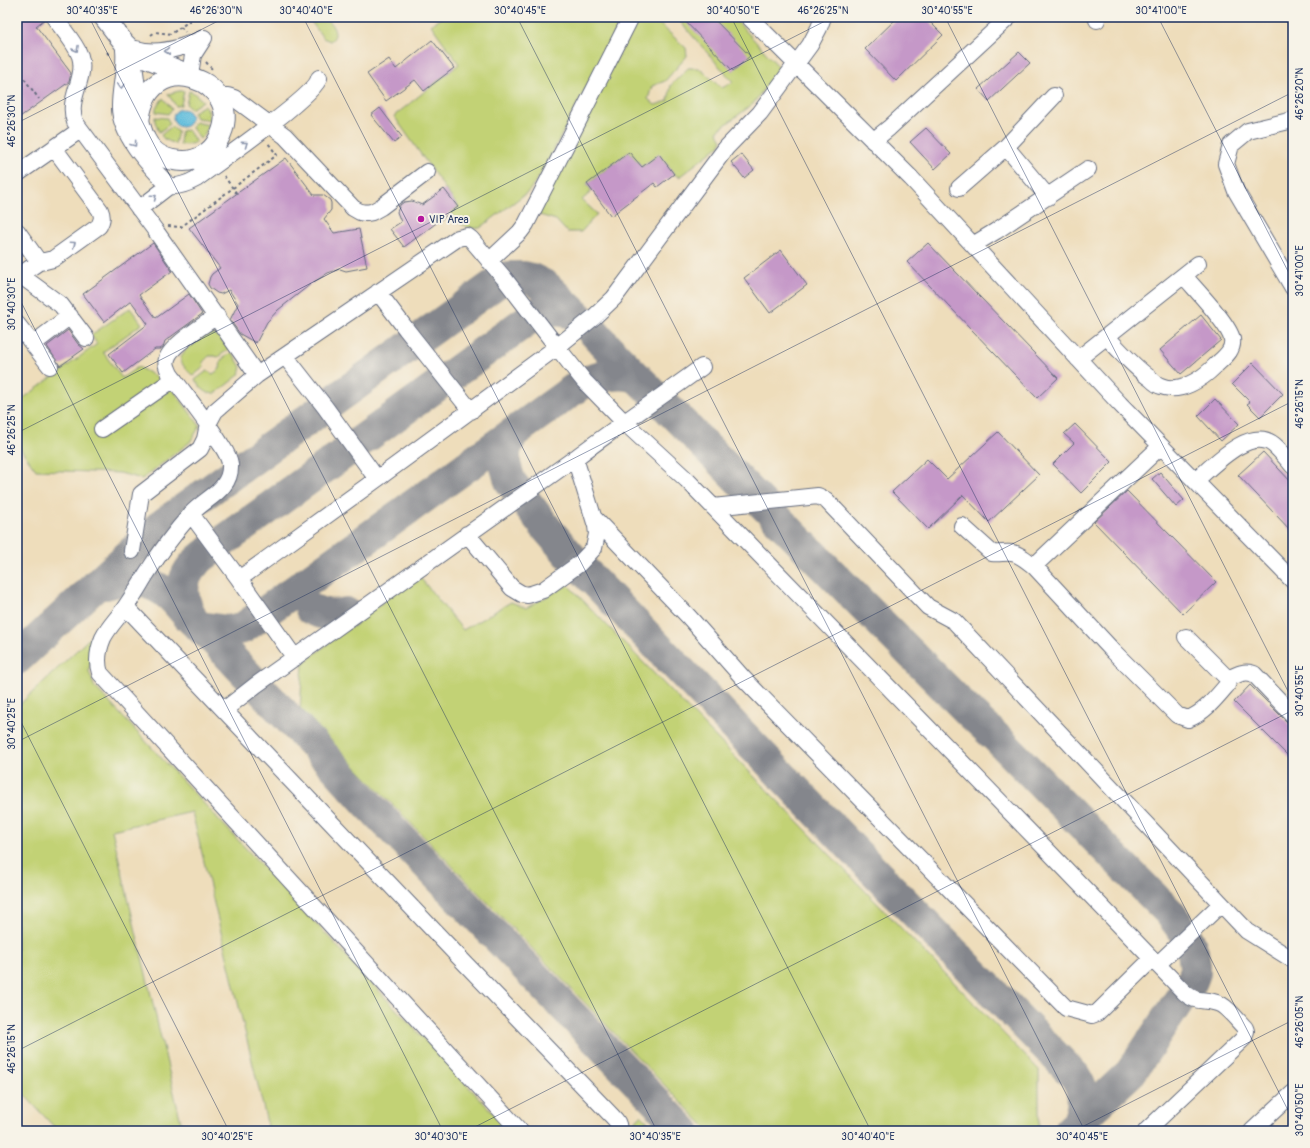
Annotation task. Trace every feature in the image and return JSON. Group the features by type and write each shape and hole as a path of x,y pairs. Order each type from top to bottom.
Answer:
{"main road":[{"path":"104,17 122,40 138,56 194,77 208,84 218,96 222,103 224,125 216,144 207,153 188,161 176,161 165,158 148,144 142,135 139,124 132,64 122,40"},
{"path":"139,124 143,102 148,93 156,85 166,79 177,76 194,77"}],"lane":[{"path":"54,17 80,56 80,81 72,108 73,116 80,130 139,209 257,375"},
{"path":"489,261 520,232 526,224 630,17"},
{"path":"749,17 911,178 1160,446 1293,581"},
{"path":"239,579 557,347 594,317 614,298 726,148 760,113 795,63 810,45 823,17"},
{"path":"873,140 889,128 1009,17"},
{"path":"122,40 131,48 154,52 176,50 204,38 193,55 194,77"},
{"path":"122,40 124,52 120,108 123,123 133,143 169,186 176,187 186,184 215,166 270,125 314,88 319,78"},
{"path":"218,96 233,98 285,136 346,203 360,212 372,212 381,207 427,172"},
{"path":"959,188 1006,147 1054,96"},
{"path":"1293,120 1248,131 1231,144 1226,164 1236,190 1293,288"},
{"path":"215,166 224,125"},
{"path":"17,174 80,130"},
{"path":"1006,147 1048,197"},
{"path":"54,148 100,210 102,221 99,226 53,258 39,262 18,276 61,305 86,338"},
{"path":"176,161 202,169 215,166"},
{"path":"973,245 1048,197 1088,169"},
{"path":"139,209 169,186"},
{"path":"17,231 39,262"},
{"path":"132,551 141,494 200,449 205,439 208,424 216,411 257,375 458,238 467,236 489,261 584,381 624,422 687,480 1060,862 1189,997 1197,1000 1221,1004 1245,1028 1246,1031 1244,1038 1146,1131"},
{"path":"1078,359 1198,264"},
{"path":"1107,337 1133,366 1160,386 1177,388 1190,384 1210,371 1230,350 1232,338 1225,325 1184,276"},
{"path":"378,292 406,330 471,411"},
{"path":"33,344 70,316"},
{"path":"216,316 172,349 166,360 167,367 174,379 208,424 229,458 229,476 224,486 191,514 148,572 126,607 104,637 98,652 97,666 100,673 520,1131"},
{"path":"17,324 50,366"},
{"path":"285,356 333,417 377,479"},
{"path":"224,710 256,685 296,658 702,367"},
{"path":"102,429 174,379"},
{"path":"1195,481 1235,448 1252,440 1260,440 1274,444 1293,466"},
{"path":"1034,566 1160,446"},
{"path":"467,534 512,588 522,594 528,595 543,590 579,564 594,548 597,534 594,518 576,458"},
{"path":"713,507 818,496 826,500 928,607 954,621 1247,931 1293,960"},
{"path":"191,514 296,658"},
{"path":"594,518 743,678 1066,1008 1089,1015 1097,1013 1221,904"},
{"path":"962,526 992,553 1011,553 1019,555 1034,566 1114,652 1177,715 1188,719 1199,713 1227,685 1228,679"},
{"path":"126,607 617,1121 619,1128 618,1131"},
{"path":"1186,637 1228,679"},
{"path":"1228,679 1244,672 1254,674 1293,715"},
{"path":"1252,1131 1293,1093"}],"path":[{"path":"151,35 155,32 170,34 195,17"},
{"path":"17,69 39,99"}],"green space":[{"path":"308,17 326,17 334,29 335,36 333,39 330,41 323,38"},
{"path":"442,17 623,17 541,174 529,191 480,228 466,227 449,213 458,207 394,116 459,64 431,25"},
{"path":"639,17 652,17 686,48 687,56 665,81 652,86 648,99 655,105 668,101 671,85 688,68 699,68 722,88 733,82 676,17 733,17 779,67 753,104 717,131 722,140 719,146 679,177 674,174 659,155 642,167 629,152 587,184 592,191 582,200 597,214 581,232 567,232 556,220 533,213"},
{"path":"184,91 181,105 176,106 168,94"},
{"path":"189,91 194,93 203,101 191,109 186,105"},
{"path":"163,98 172,109 168,114 156,112 156,108"},
{"path":"205,105 208,110 210,120 196,118 193,112"},
{"path":"155,117 167,118 170,124 159,132 155,122"},
{"path":"195,122 209,125 204,135 200,139 192,128"},
{"path":"171,127 178,131 175,144 164,139 161,135"},
{"path":"188,130 196,142 180,145 181,131"},
{"path":"130,308 142,324 103,352 122,378 138,367 168,383 200,426 190,442 142,479 120,473 36,470 17,444 17,403 97,344 91,335"},
{"path":"208,334 217,335 229,349 218,357 209,356 203,362 204,367 193,376 186,369 181,357 187,349"},
{"path":"232,352 241,367 239,375 216,393 212,394 207,392 195,380 207,371 213,374 220,369 221,360"},
{"path":"418,575 463,630 511,602 526,608 568,585 1039,1070 1039,1131 709,1131 300,709 303,663"},
{"path":"98,630 92,648 89,671 94,686 510,1131 269,1131 192,812 112,830 183,1131 58,1131 17,1087 17,707"},
{"path":"641,1115 657,1131 626,1131"}],"water":[{"path":"182,109 188,112 191,118 188,124 182,127 176,124 173,118 176,112"}],"building":[{"path":"17,17 45,17 45,19 36,26 71,73 69,82 17,119"},
{"path":"681,17 712,17 750,56 733,71"},
{"path":"898,17 925,17 943,35 896,81 865,49"},
{"path":"432,40 454,68 424,91 415,80 386,101 367,74 389,59 396,69"},
{"path":"1019,52 1030,63 989,101 978,89"},
{"path":"380,108 402,137 394,143 371,115"},
{"path":"926,128 951,154 935,169 910,142"},
{"path":"629,152 642,167 659,154 674,174 657,187 654,183 611,216 587,184"},
{"path":"741,154 754,170 744,178 731,162"},
{"path":"286,158 314,195 323,195 330,200 331,210 324,219 334,233 359,229 367,267 346,271 340,269 328,273 312,283 278,310 267,322 256,343 240,334 230,320 238,304 229,290 221,294 210,288 208,284 210,277 220,268 189,228"},
{"name":"VIP Area","path":"444,189 458,207 404,247 390,229 401,222 397,212 400,205 404,202 412,201 422,205"},
{"path":"153,243 172,271 139,295 156,318 189,294 202,314 165,341 163,347 160,349 155,349 123,373 109,354 148,324 131,301 104,322 83,294"},
{"path":"928,243 1058,378 1037,398 907,262"},
{"path":"781,250 807,285 770,313 744,278"},
{"path":"1201,315 1221,340 1181,374 1160,350"},
{"path":"68,330 78,344 84,349 60,366 47,346"},
{"path":"1253,363 1283,394 1260,417 1247,404 1250,402 1232,384"},
{"path":"1215,399 1239,424 1221,441 1198,416"},
{"path":"1075,424 1112,462 1081,493 1053,464 1074,443 1064,434"},
{"path":"998,432 1039,475 989,522 963,495 928,529 892,492 927,459 947,479"},
{"path":"1263,452 1293,484 1293,533 1238,475"},
{"path":"1160,472 1184,500 1176,507 1152,479"},
{"path":"1127,491 1216,582 1183,614 1094,522"},
{"path":"1250,685 1293,728 1293,761 1234,702"}],"taxiway":[{"path":"17,659 159,527 498,282 508,277 524,277 532,279 546,286 586,324 608,348 1169,912 1181,928 1189,941 1193,952 1195,973 1192,981 1131,1072 1069,1131"},
{"path":"192,619 183,593 184,585 189,570 203,556 537,313 550,309 568,312"},
{"path":"200,627 227,631 243,628 581,384 616,374 637,377"},
{"path":"513,433 505,450 505,464 510,481 547,529 574,560 870,867 1075,1076 1079,1082 1083,1100 1077,1124"},
{"path":"106,584 123,580 140,581 156,587 173,599 331,763 369,805 684,1131"},
{"path":"311,609 320,613 328,614 346,613"}],"place":[{"name":"VIP Area","path":"421,219"}]}
